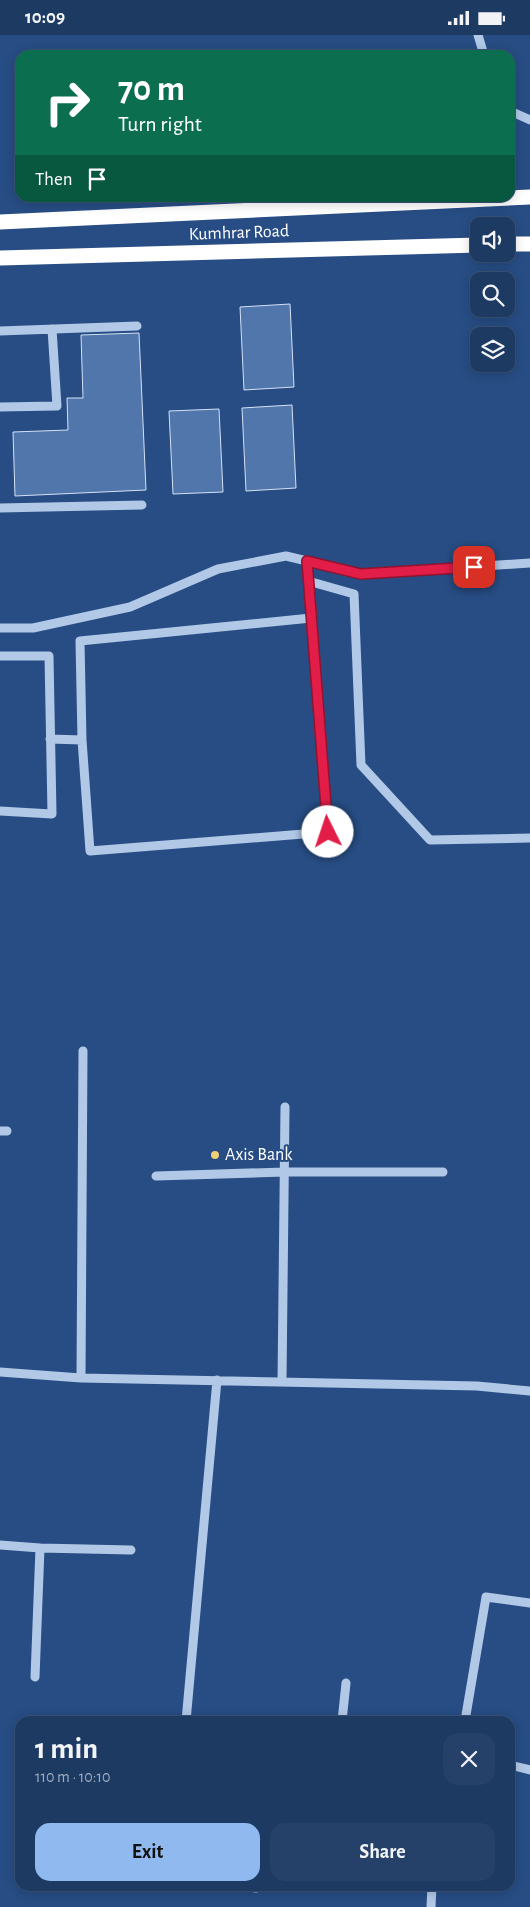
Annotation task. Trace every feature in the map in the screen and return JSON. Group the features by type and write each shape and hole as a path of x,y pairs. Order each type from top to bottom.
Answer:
{"highway":[{"name":"Kumhrar Road","path":"515,198 530,197"},
{"name":"Kumhrar Road","path":"0,222 424,202"},
{"path":"515,244 530,244"},
{"name":"Kumhrar Road","path":"0,258 470,245"}],"street":[{"path":"478,35 482,50"},
{"path":"515,113 530,120"},
{"path":"0,331 137,326"},
{"path":"0,407 57,406 52,329"},
{"path":"0,508 142,505"},
{"path":"0,628 34,628 130,607 218,569 286,556 361,574 530,563"},
{"path":"307,561 328,832 90,851 82,740 80,641 311,618"},
{"path":"308,581 354,594 360,765 430,840 530,839"},
{"path":"0,656 49,655 52,815 0,811"},
{"path":"50,739 82,740"},
{"path":"81,1378 83,1051"},
{"path":"282,1382 285,1107"},
{"path":"156,1176 284,1172 443,1172"},
{"path":"0,1372 81,1378 477,1386 530,1391"},
{"path":"186,1716 217,1380"},
{"path":"0,1545 131,1550"},
{"path":"35,1677 40,1548"},
{"path":"466,1716 486,1597 530,1603"},
{"path":"343,1716 346,1683"},
{"path":"515,1766 530,1770"},
{"path":"431,1907 432,1891"}],"building":[{"path":"290,304 294,387 244,390 240,307"},
{"path":"139,333 146,490 15,496 13,432 68,430 67,398 83,398 81,335"},
{"path":"292,405 296,488 246,491 242,408"},
{"path":"219,409 223,492 173,494 169,411"}],"place":[{"name":"Axis Bank","path":"215,1155"}],"route":[{"path":"328,832 307,561 361,574 474,567"}]}
